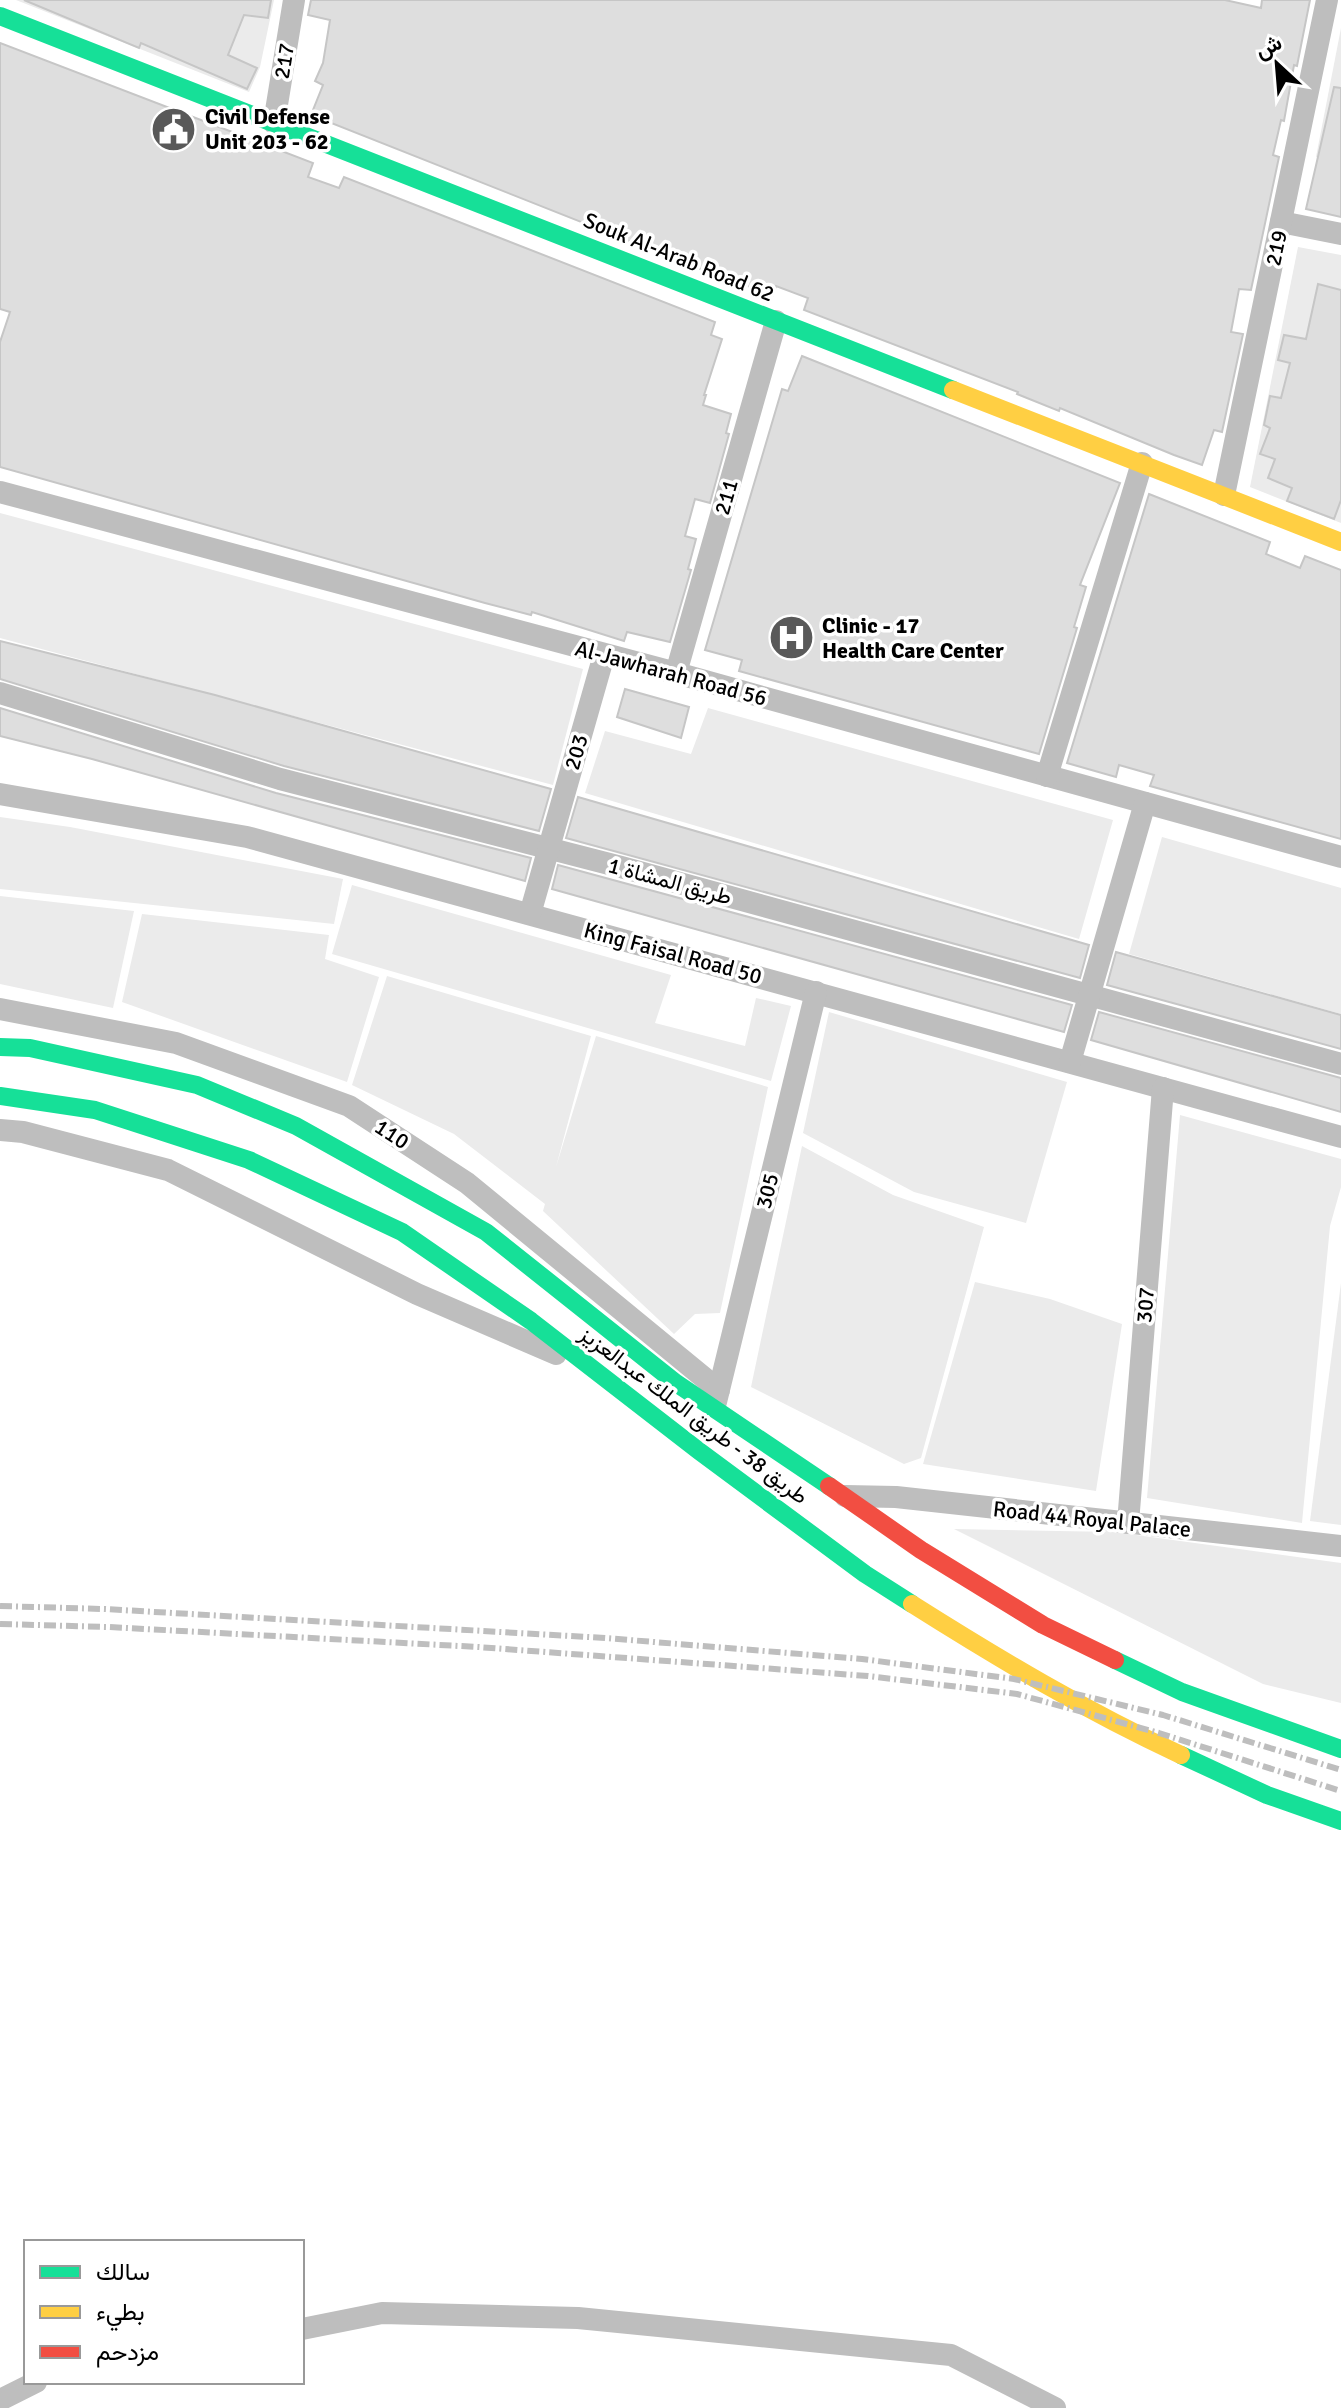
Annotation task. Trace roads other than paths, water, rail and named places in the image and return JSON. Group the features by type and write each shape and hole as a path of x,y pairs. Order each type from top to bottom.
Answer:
{"main road":[{"name":"Souk Al-Arab Road 62","path":"0,16 1341,542"},
{"name":"طريق 38 - طريق الملك عبدالعزيز","path":"0,1047 30,1048 197,1085 296,1126 486,1232 676,1383 717,1398 844,1496 921,1550 1043,1625 1182,1692 1341,1749"},
{"name":"طريق 38 - طريق الملك عبدالعزيز","path":"0,1096 95,1110 249,1160 402,1232 531,1321 865,1574 989,1652 1127,1730 1267,1795 1341,1821"}],"street":[{"name":"217","path":"274,123 294,0"},
{"name":"219","path":"1224,495 1327,0"},
{"path":"1281,222 1341,234"},
{"name":"211","path":"676,673 776,321"},
{"path":"1047,776 1142,463"},
{"name":"Al-Jawharah Road 56","path":"0,492 676,673 1341,857"},
{"name":"203","path":"530,914 604,655"},
{"name":"طريق المشاة 1","path":"0,693 280,779 1341,1064"},
{"name":"King Faisal Road 50","path":"0,794 247,837 1341,1137"},
{"path":"1070,1062 1145,803"},
{"name":"305","path":"717,1398 816,992"},
{"name":"110","path":"0,1009 176,1043 349,1106 467,1183 717,1398"},
{"name":"307","path":"1128,1523 1163,1088"},
{"path":"0,1130 23,1132 168,1170 417,1294 596,1371"},
{"name":"Road 44 Royal Palace","path":"844,1496 896,1497 1341,1546"},
{"path":"304,2329 382,2313 578,2318 951,2355 1055,2408"},
{"path":"0,2386 24,2383"},
{"path":"0,2400 32,2384"}],"railway":[{"path":"0,1606 104,1609 605,1638 862,1659 1014,1679 1163,1715 1341,1770"},
{"path":"0,1624 478,1647 868,1676 1017,1694 1159,1733 1341,1791"}],"place":[{"name":"Civil Defense Unit 203 - 62","path":"174,129"},
{"name":"Clinic - 17 Health Care Center","path":"791,638"}]}
